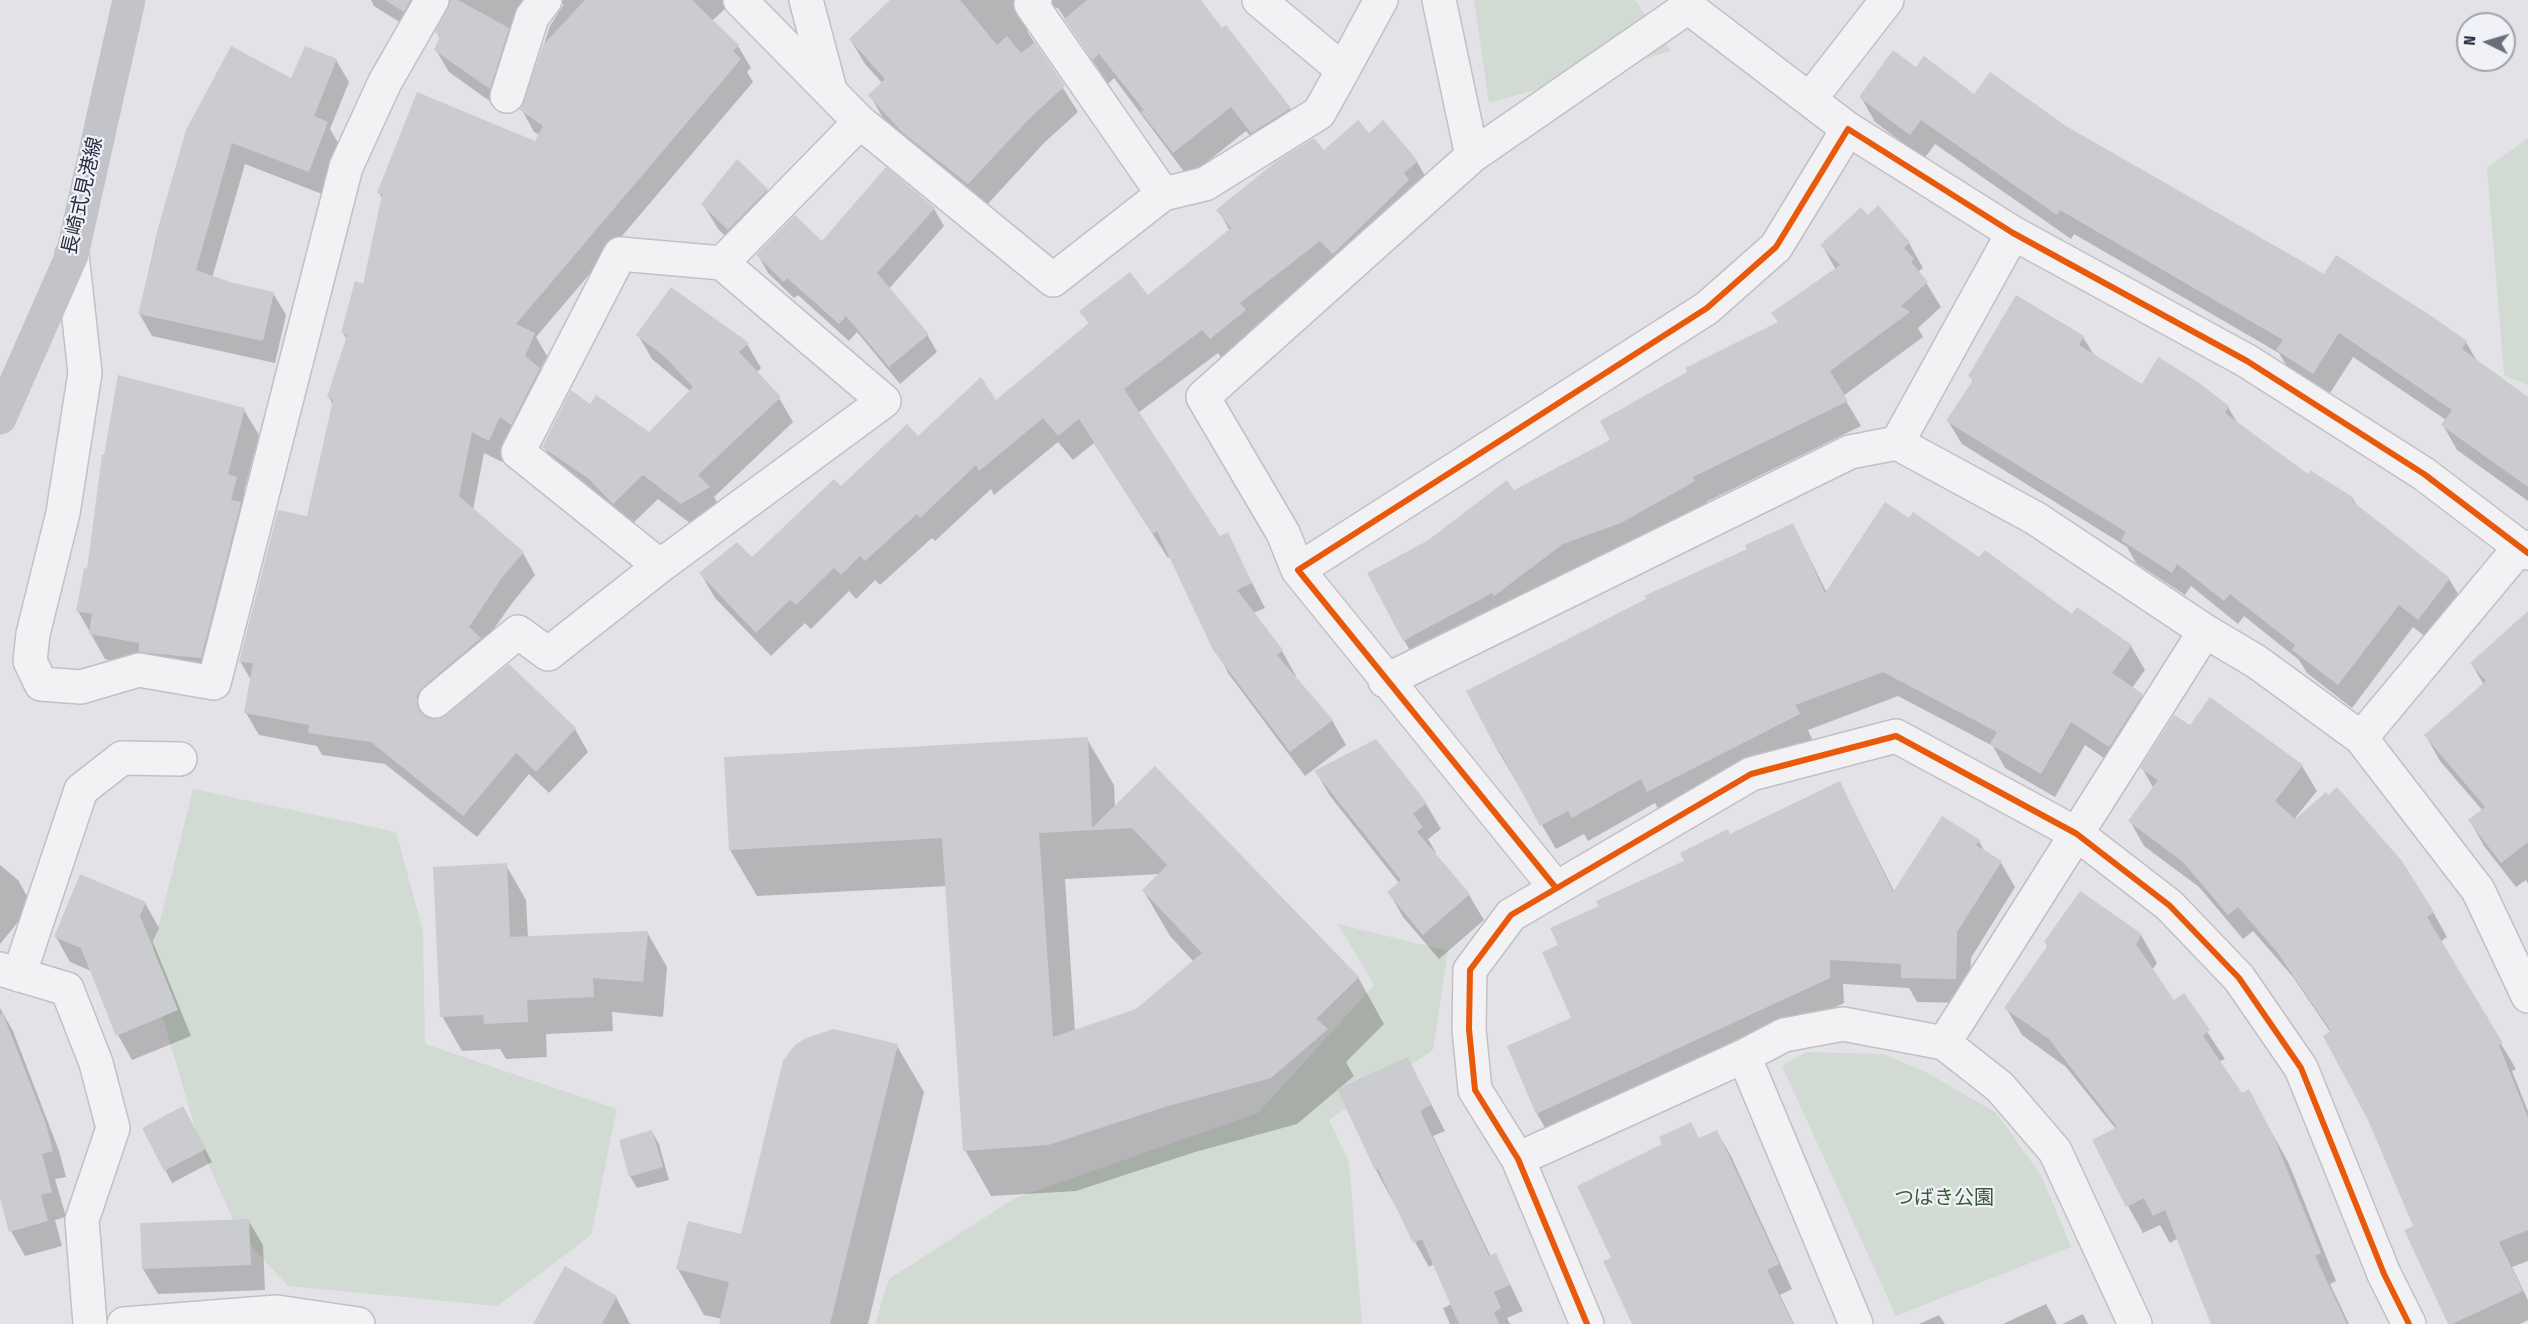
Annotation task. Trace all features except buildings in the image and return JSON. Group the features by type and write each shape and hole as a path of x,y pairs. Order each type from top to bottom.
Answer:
{"main road":[{"name":"長崎式見港線","path":"0,418 72,255 129,0"}],"street":[{"path":"72,255 85,373 63,513 33,634 30,661 41,684 81,687 139,670 214,683 346,167 385,82 432,0"},
{"path":"507,96 532,17 545,0"},
{"path":"740,0 860,122 1053,280 1163,194 1205,184 1319,113 1380,0"},
{"path":"806,0 830,92"},
{"path":"1035,0 1031,4 1163,194"},
{"path":"1259,0 1343,70"},
{"path":"1439,0 1472,156"},
{"path":"1810,99 1887,0"},
{"path":"1556,888 1385,681 1298,570 1283,533 1203,398 1472,156 1688,7 1848,129 2013,233 2247,361 2424,474 2524,549 2361,738"},
{"path":"722,263 860,122"},
{"path":"1298,570 1707,308 1776,247 1848,129"},
{"path":"1897,443 2013,233"},
{"path":"435,701 518,632 548,654 660,566 884,401 722,263 620,254 518,452 660,566"},
{"path":"1385,681 1850,452 1897,443 2035,518 2205,631 2257,662 2361,738 2478,890 2528,996"},
{"path":"1944,1043 2205,631"},
{"path":"1587,1324 1518,1159 1475,1090 1469,1029 1470,970 1511,915 1751,774 1896,736 2077,834 2169,904 2239,978 2301,1068 2384,1274 2409,1324"},
{"path":"90,1324 82,1220 113,1128 96,1063 67,989 9,972 81,790 122,758 180,759"},
{"path":"1518,1159 1744,1056 1784,1035 1843,1024 1944,1043 2000,1087 2055,1151 2135,1324"},
{"path":"1744,1056 1856,1324"},
{"path":"124,1324 277,1312 358,1324"}],"green space":[{"path":"1474,0 1635,0 1671,51 1489,103"},
{"path":"2528,138 2528,385 2504,375 2487,168"},
{"path":"193,789 396,832 423,931 425,1044 617,1109 591,1235 497,1306 288,1286 239,1233 201,1148 148,968"},
{"path":"1338,924 1448,951 1433,1050 1329,1120 1349,1162 1362,1324 875,1324 889,1279 1015,1198 1258,1113 1374,985"},
{"name":"つばき公園","path":"1806,1052 1883,1054 1926,1072 1995,1112 2041,1175 2071,1247 1896,1316 1782,1066"}],"cycle path":[{"path":"1556,888 1298,570 1707,308 1776,247 1848,129 2013,233 2247,361 2424,474 2528,553"},
{"path":"1587,1324 1518,1159 1475,1090 1469,1029 1470,970 1511,915 1751,774 1896,736 2077,834 2169,905 2239,978 2301,1068 2384,1274 2409,1324"}]}
